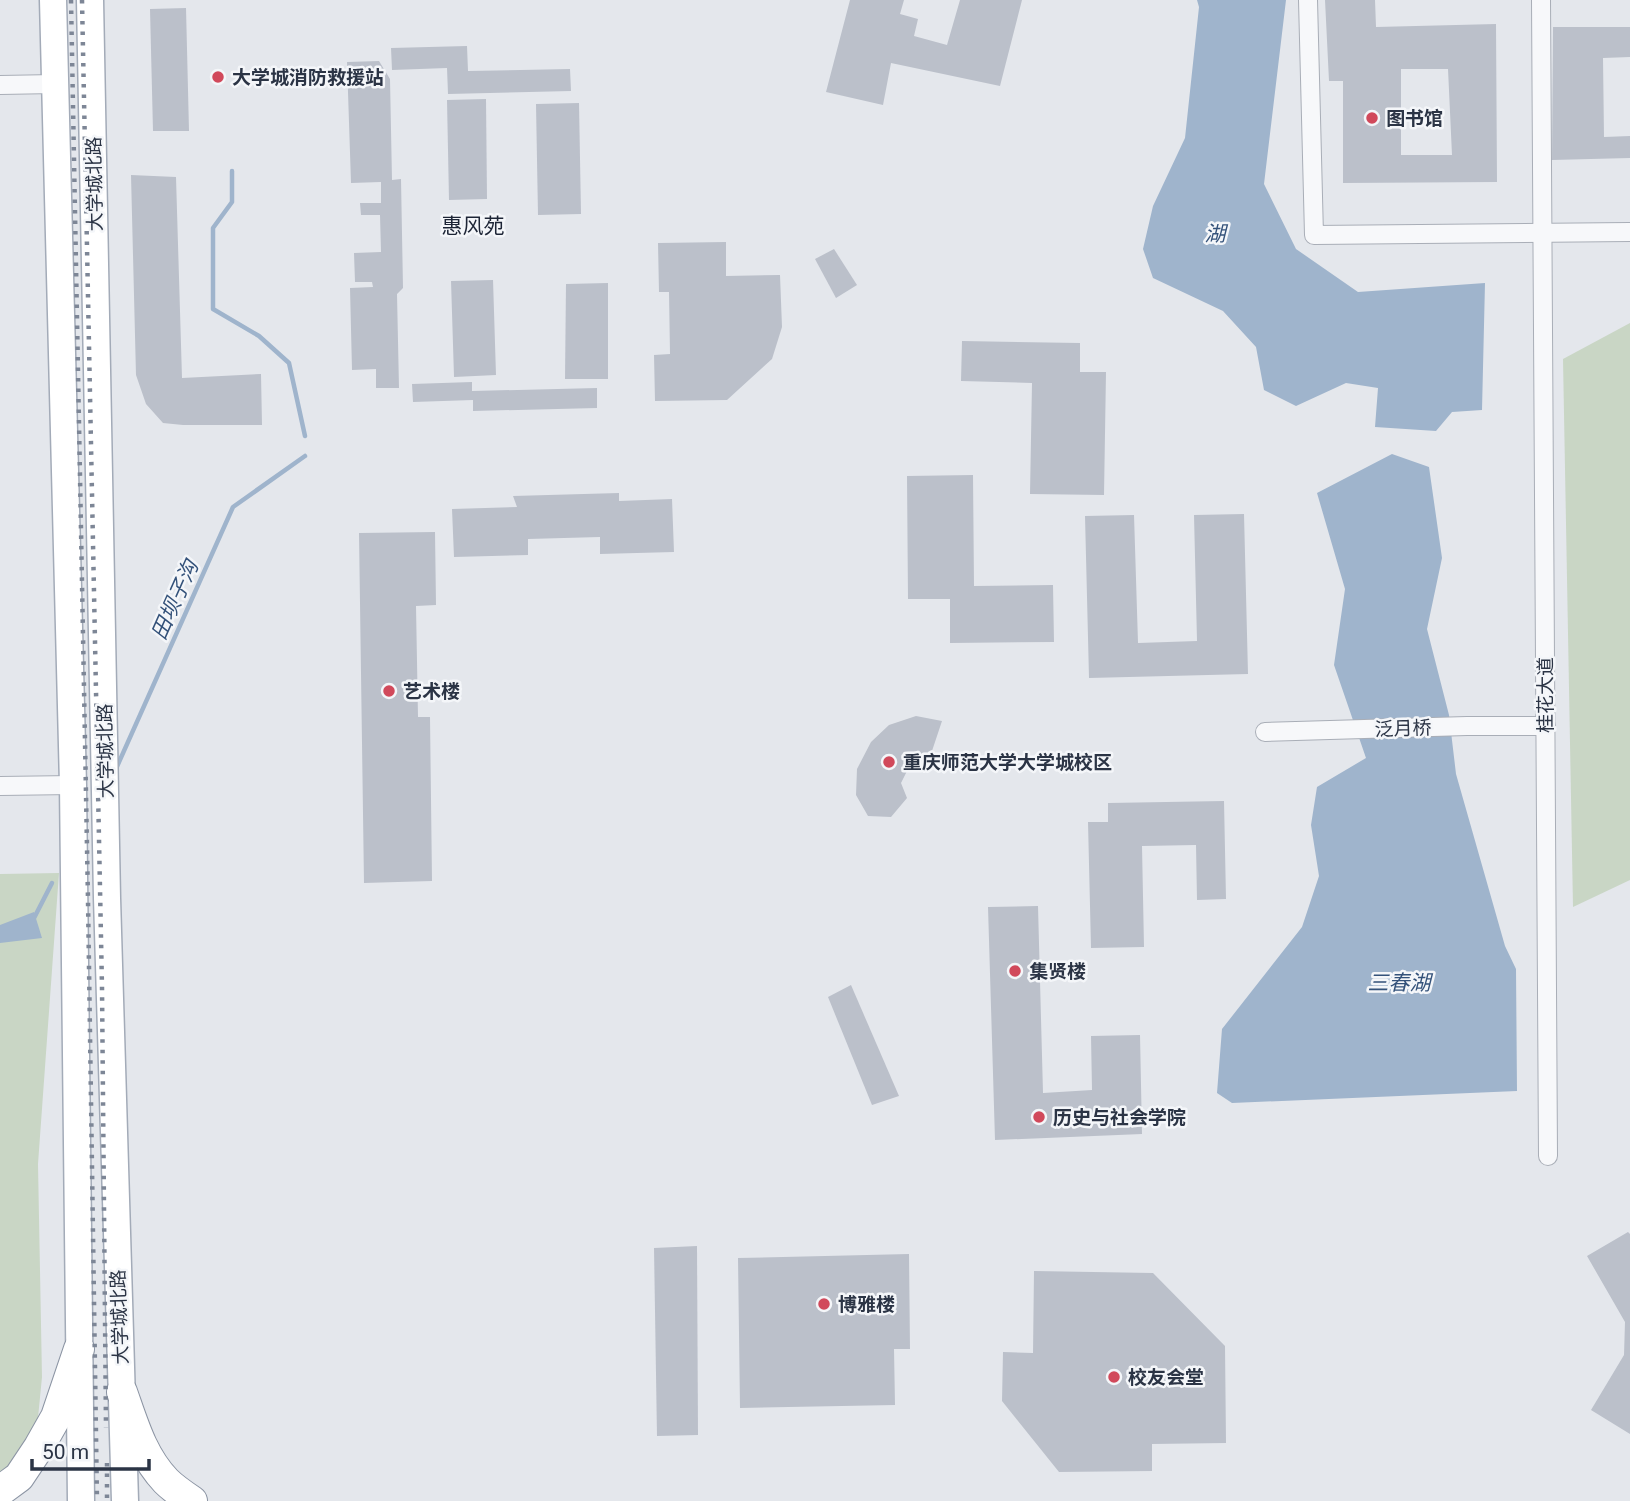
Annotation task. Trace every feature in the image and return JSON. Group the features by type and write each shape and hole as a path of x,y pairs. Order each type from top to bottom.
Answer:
{"highway":[{"path":"0,1491 19,1477 56,1417 79,1349"},
{"path":"121,1392 138,1439 151,1462 167,1482 192,1501"}],"main road":[{"name":"大学城北路","path":"53,0 73,793 81,1501"},
{"name":"大学城北路","path":"90,0 107,898 125,1501"},
{"path":"76,1073 112,1071"}],"street":[{"path":"1308,0 1314,235 1630,232"},
{"name":"桂花大道","path":"1541,0 1548,1156"},
{"path":"0,85 55,84"},
{"name":"泛月桥","path":"1265,733 1546,726"},
{"path":"0,786 73,793"}],"green space":[{"path":"1630,323 1630,880 1573,907 1563,359"},
{"path":"59,873 38,1164 42,1377 37,1428 0,1479 0,874"}],"water":[{"name":"湖","path":"1197,0 1286,0 1264,184 1296,249 1358,292 1485,283 1482,410 1452,412 1436,431 1375,427 1378,388 1346,383 1296,406 1264,390 1256,347 1223,311 1153,278 1143,249 1153,206 1185,138 1199,7"},
{"name":"三春湖","path":"1392,454 1429,467 1442,558 1427,629 1449,715 1456,774 1505,946 1516,969 1517,1091 1232,1103 1217,1093 1222,1029 1302,927 1319,876 1311,825 1317,787 1366,758 1334,665 1345,589 1317,493"},
{"path":"34,912 42,938 0,943 0,925"}],"building":[{"path":"850,0 904,0 900,14 918,19 914,36 947,45 960,0 1022,0 1000,86 891,63 883,105 826,92"},
{"name":"图书馆","path":"1325,0 1375,0 1376,27 1496,24 1497,182 1343,183 1343,81 1329,81","holes":["1401,69 1448,69 1452,155 1401,155"]},
{"path":"186,8 189,131 153,131 150,9"},
{"path":"1553,27 1630,27 1630,57 1603,58 1604,137 1630,136 1630,158 1552,160"},
{"path":"467,46 468,71 570,69 571,91 448,94 447,68 392,70 391,48"},
{"path":"379,61 390,79 392,180 401,179 403,288 397,294 399,388 376,388 376,369 352,370 350,288 373,287 372,282 355,282 354,253 381,252 380,215 361,215 360,203 381,203 381,182 351,183 347,62"},
{"path":"486,99 487,199 449,200 447,100"},
{"path":"579,103 581,214 538,215 536,104"},
{"path":"131,175 176,177 182,378 261,374 262,425 163,423 146,404 136,375"},
{"path":"726,242 726,276 780,275 782,327 772,359 727,400 655,401 654,355 670,354 669,292 659,292 658,243"},
{"path":"834,249 857,285 836,298 815,259"},
{"path":"493,280 496,375 454,377 451,281"},
{"path":"608,283 608,379 565,379 566,284"},
{"path":"962,341 1080,343 1080,372 1106,372 1104,495 1030,494 1032,383 961,381"},
{"path":"472,382 472,391 597,388 597,408 473,411 473,400 413,402 412,384"},
{"path":"973,475 974,586 1053,585 1054,642 950,643 950,599 908,599 907,476"},
{"path":"619,493 619,501 672,499 674,552 600,554 600,537 528,539 528,555 454,557 452,509 517,507 513,496"},
{"path":"1244,514 1248,674 1089,678 1085,516 1134,515 1138,643 1197,641 1194,515"},
{"name":"艺术楼","path":"435,532 436,605 416,606 418,717 430,717 432,881 364,883 359,533"},
{"path":"916,716 942,721 927,766 908,769 901,783 907,798 891,817 868,816 856,795 857,769 871,742 889,725"},
{"path":"1224,801 1226,899 1197,900 1196,845 1142,846 1144,947 1091,948 1088,822 1108,822 1108,803"},
{"name":"集贤楼","path":"1038,906 1043,1093 1092,1090 1091,1036 1140,1035 1142,1134 995,1140 988,907"},
{"path":"851,985 899,1096 872,1105 828,997"},
{"path":"1628,1232 1630,1434 1591,1410 1624,1355 1625,1322 1587,1256"},
{"path":"697,1246 698,1435 657,1436 654,1248"},
{"name":"博雅楼","path":"909,1254 910,1349 894,1349 895,1405 740,1408 738,1258"},
{"name":"校友会堂","path":"1034,1271 1153,1273 1225,1346 1226,1443 1152,1444 1152,1471 1059,1472 1002,1401 1003,1352 1033,1353"}],"waterway":[{"name":"田坝子沟","path":"232,171 232,202 213,228 213,309 259,336 289,363 305,436"},
{"name":"田坝子沟","path":"115,771 233,507 305,456"},
{"name":"田坝子沟","path":"33,920 52,883"}],"railway":[{"path":"71,0 97,1501"},
{"path":"82,0 102,987 106,1428"},
{"path":"107,1463 107,1501"}],"place":[{"name":"大学城消防救援站","path":"218,77"},
{"name":"图书馆","path":"1372,118"},
{"name":"艺术楼","path":"389,691"},
{"name":"重庆师范大学大学城校区","path":"889,762"},
{"name":"集贤楼","path":"1015,971"},
{"name":"历史与社会学院","path":"1039,1117"},
{"name":"博雅楼","path":"824,1304"},
{"name":"校友会堂","path":"1114,1377"}],"district":[{"name":"惠风苑","path":"473,226"}]}
